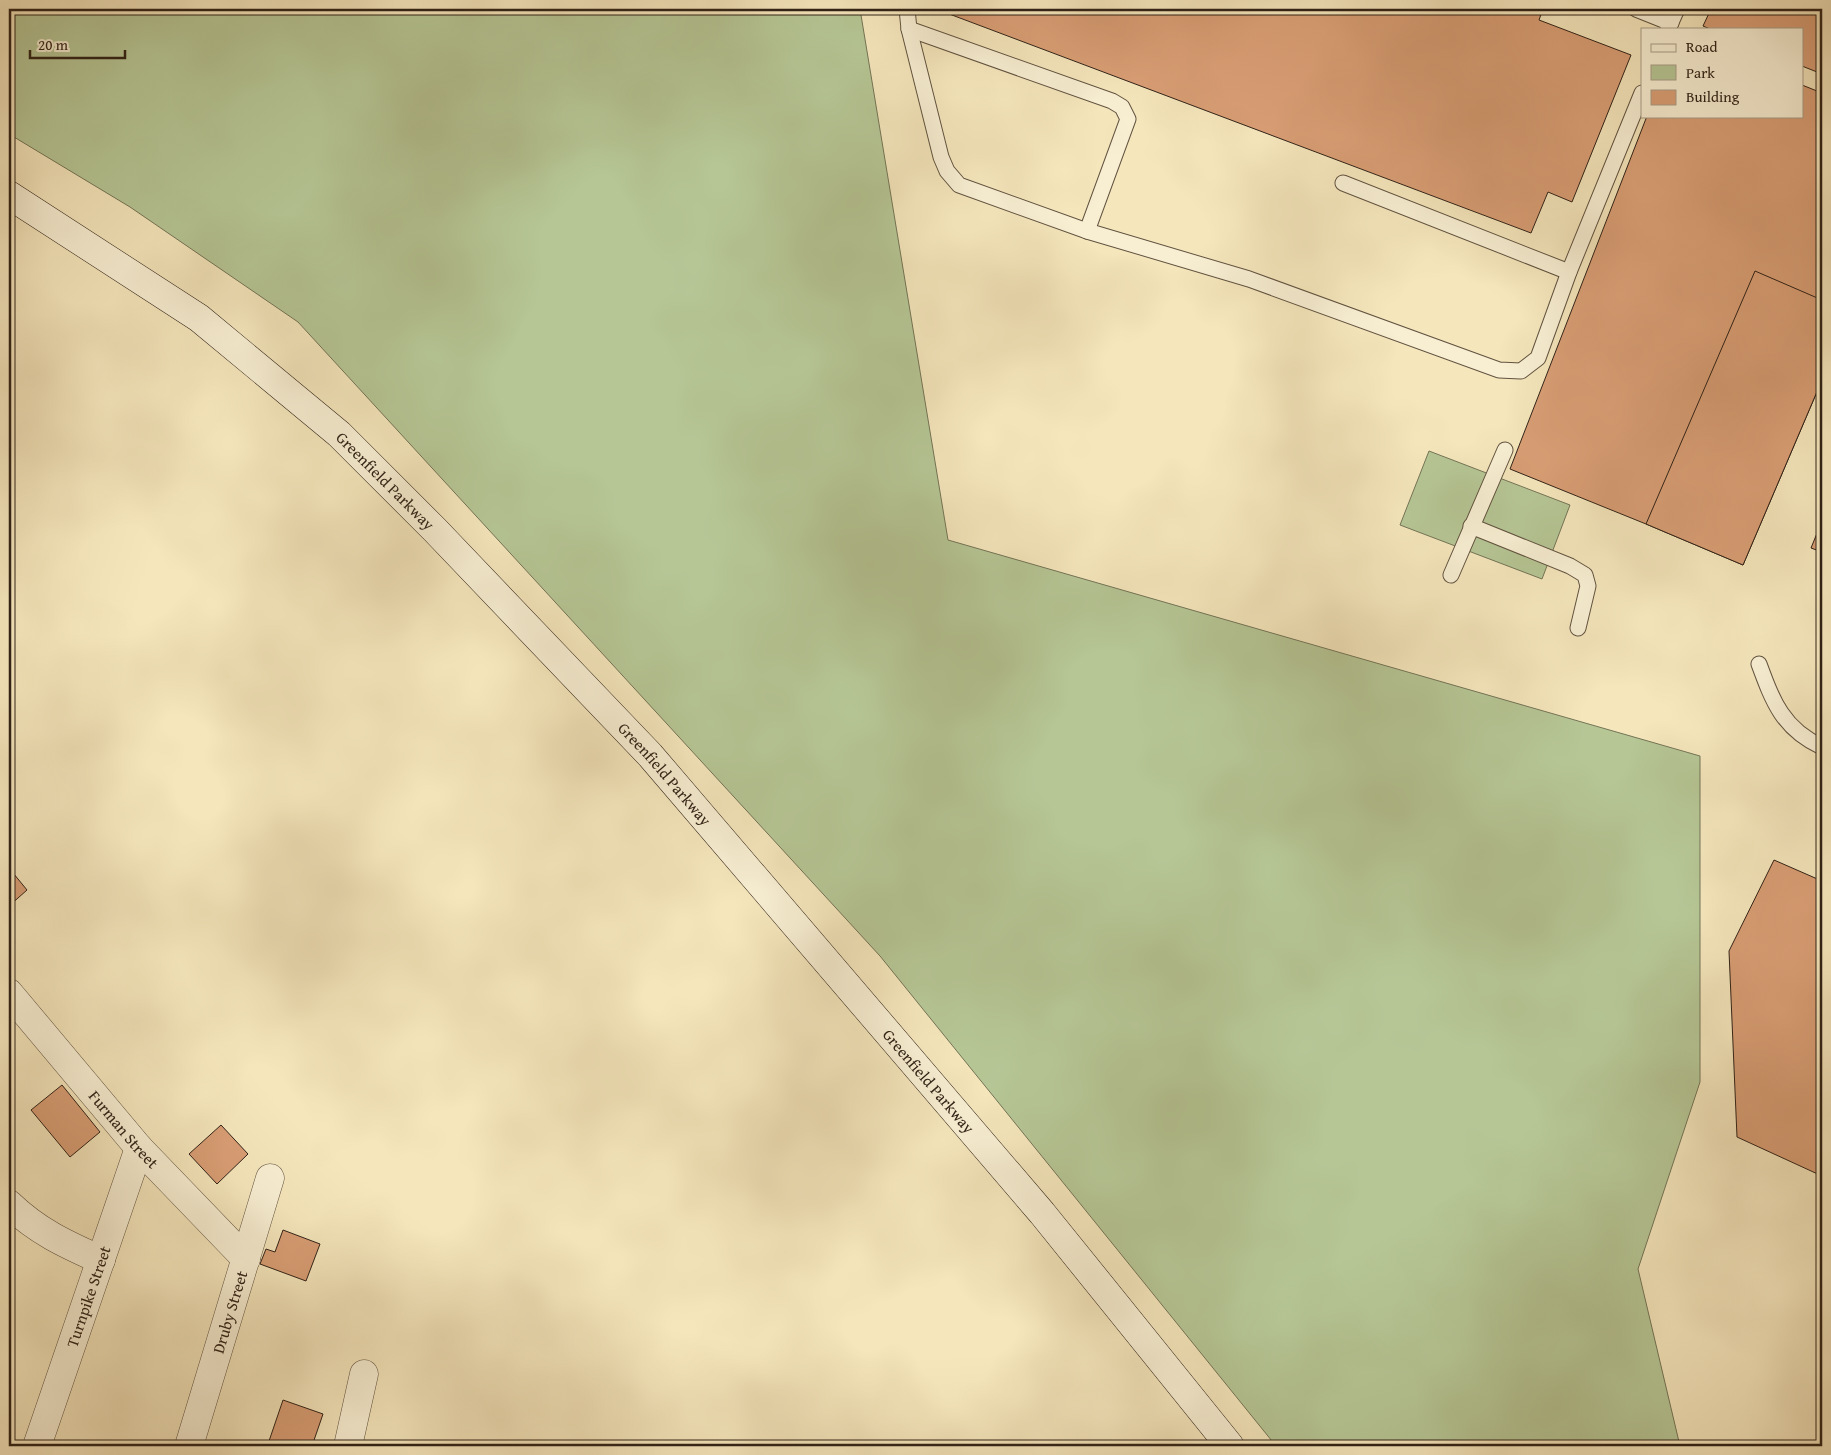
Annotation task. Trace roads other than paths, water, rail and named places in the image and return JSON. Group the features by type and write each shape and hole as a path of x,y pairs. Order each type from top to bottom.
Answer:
{"main road":[{"name":"Greenfield Parkway","path":"9,195 199,318 339,434 435,530 650,755 1042,1213 1230,1446"},
{"name":"Furman Street","path":"9,993 139,1148 246,1258"},
{"name":"Turnpike Street","path":"37,1446 139,1148"},
{"name":"Druby Street","path":"191,1446 270,1178"},
{"path":"9,1204 56,1240 101,1260"},
{"path":"348,1446 364,1374"}],"lane":[{"path":"907,9 909,29 941,157 947,171 960,184 1087,231 1249,279 1499,370 1520,371 1538,358 1569,272 1641,95"},
{"path":"1636,9 1672,20"},
{"path":"909,29 1112,101 1122,107 1128,119 1087,231"},
{"path":"1342,183 1569,272"},
{"path":"1451,575 1505,450"},
{"path":"1471,526 1570,566 1585,575 1588,586 1578,628"},
{"path":"1759,664 1773,701 1792,728 1822,747"}]}
